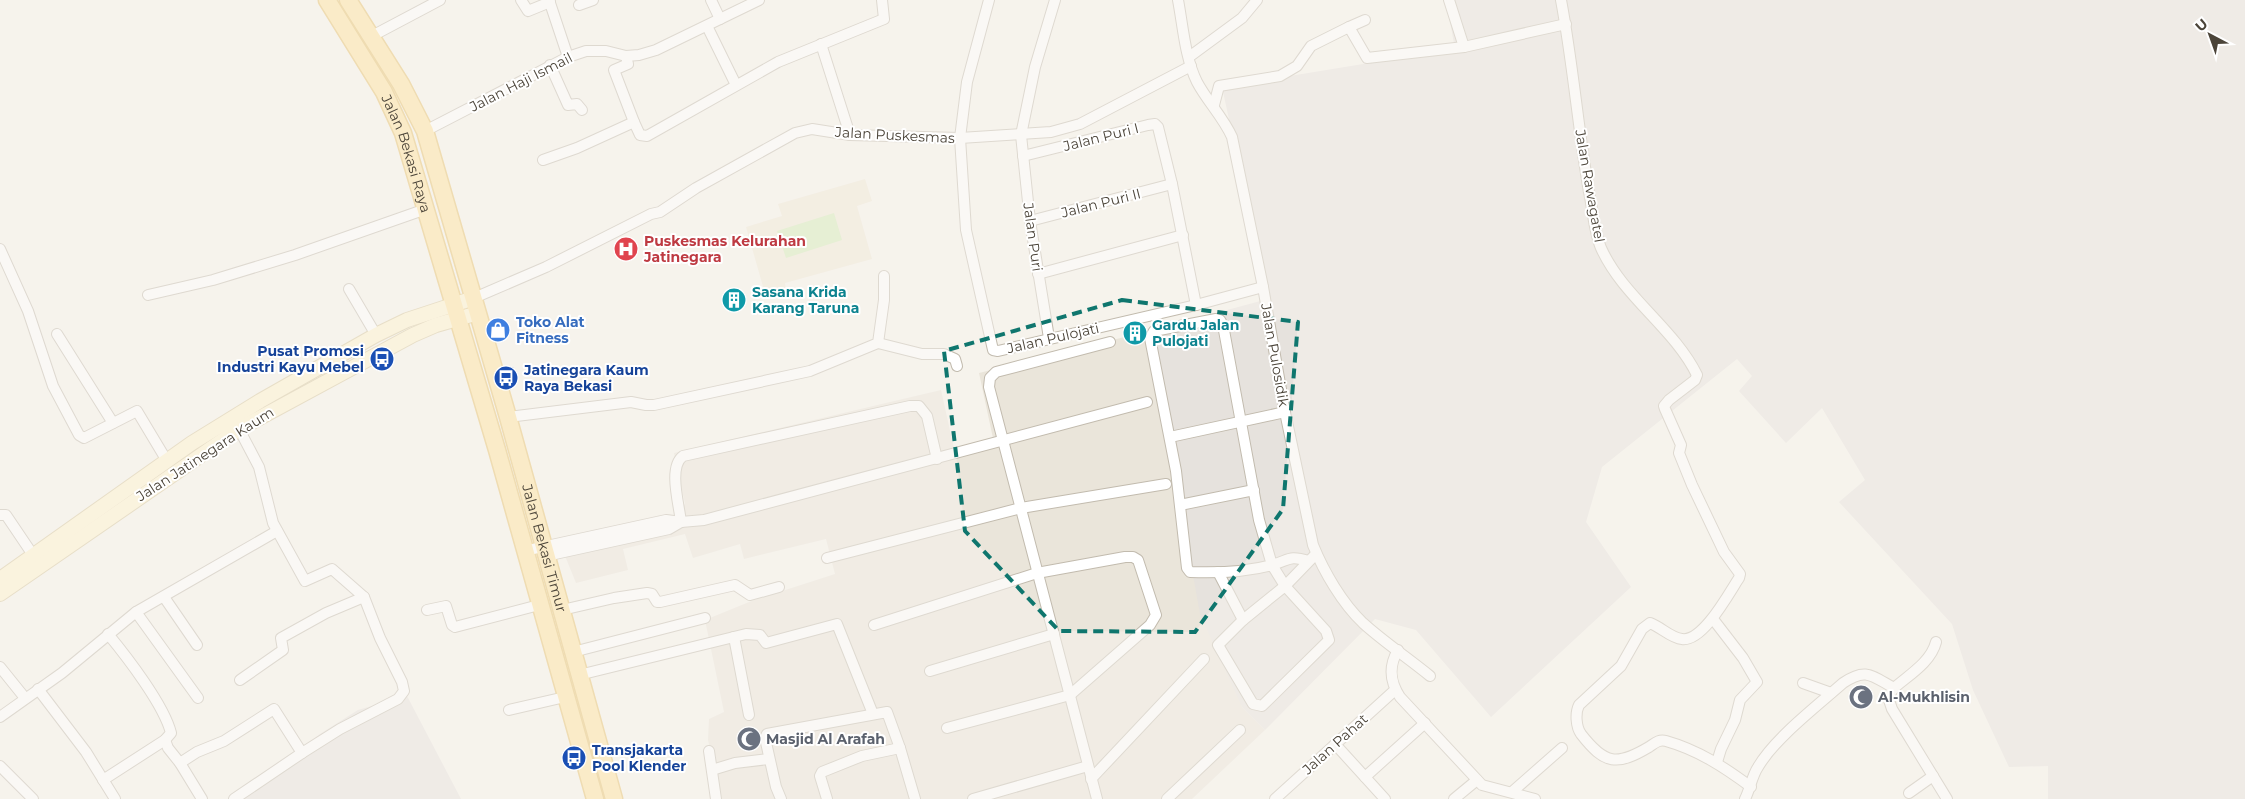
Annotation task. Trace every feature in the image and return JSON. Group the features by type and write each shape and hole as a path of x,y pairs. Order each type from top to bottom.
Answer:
{"main road":[{"name":"Jalan Bekasi Raya","path":"327,0 380,85 403,133 456,311"},
{"name":"Jalan Bekasi Raya","path":"348,0 401,84 424,131 476,306"},
{"name":"Jalan Bekasi Timur","path":"476,306 614,799"},
{"name":"Jalan Bekasi Timur","path":"456,311 595,799"}],"street":[{"path":"372,36 440,0"},
{"path":"521,0 529,12 549,1 568,57"},
{"path":"579,5 593,0"},
{"path":"711,0 720,19"},
{"name":"Jalan Haji Ismail","path":"424,131 568,57 596,51 626,56 639,55 656,50 759,0"},
{"path":"626,56 628,64 614,70 640,135 647,136 778,62 884,19 882,0"},
{"name":"Jalan Pulojati","path":"989,0 967,82 960,138 966,230 993,350 998,351 1196,305 1263,287"},
{"path":"1021,135 1035,67 1056,0"},
{"name":"Jalan Pulosidik","path":"1178,0 1190,61 1201,88 1214,105 1232,137 1263,287 1313,557 1346,604 1362,622 1430,676"},
{"name":"Jalan Puskesmas","path":"476,306 546,266 660,212 696,188 795,134 812,129 850,135 960,138 1051,132 1080,124 1190,61 1242,18 1257,0"},
{"path":"1449,0 1464,47"},
{"name":"Jalan Rawagatel","path":"1561,0 1566,24 1584,162 1600,247 1624,284 1687,358 1697,378 1664,406 1681,445 1679,453 1692,485 1724,552 1740,574 1713,619"},
{"path":"1214,105 1219,86 1280,76 1297,66 1311,46 1365,20"},
{"path":"1349,27 1367,58 1464,47 1566,24"},
{"path":"707,26 736,86"},
{"path":"821,44 850,135"},
{"path":"550,65 568,105 577,104 582,110"},
{"path":"543,160 577,148 634,122"},
{"name":"Jalan Puri I","path":"1023,156 1155,124 1160,129 1196,305"},
{"name":"Jalan Puri","path":"1021,135 1030,221 1049,338"},
{"name":"Jalan Puri II","path":"1030,221 1172,184"},
{"path":"148,295 213,280 286,258 426,209"},
{"path":"1038,274 1183,235"},
{"path":"0,249 28,311 53,386 79,435 84,438 135,411 139,412 167,460"},
{"path":"878,343 884,300 884,276"},
{"path":"349,289 376,335"},
{"name":"Jalan Jatinegara Kaum","path":"0,594 239,428 263,407 376,335 407,320 476,306"},
{"name":"Jalan Jatinegara Kaum","path":"0,578 192,443 413,335 456,311"},
{"path":"1313,557 1285,586 1243,620 1220,642 1219,649 1253,704 1262,706 1329,640 1326,631 1285,586 1272,565 1259,520 1224,325 1220,320 1216,319 1154,331 1150,338 1170,437 1187,568 1190,572 1218,572 1272,565 1290,558 1313,557"},
{"path":"57,334 113,423"},
{"path":"1097,799 989,387 990,378 996,372 1110,342"},
{"path":"508,417 631,402 646,406 666,403 810,371 878,343 922,354 944,354 955,359 957,366"},
{"path":"524,551 546,553 666,520 681,522 704,520 1003,442 1147,402"},
{"path":"681,522 675,469 678,460 683,456 845,419 910,406 919,406 927,416 937,459"},
{"path":"1170,437 1285,412"},
{"path":"234,799 340,728 398,699 404,691 402,682 380,638 364,597 332,569 305,581 277,531 268,507 259,467 239,428"},
{"path":"827,558 1021,508 1166,484"},
{"path":"1180,505 1254,490"},
{"path":"0,515 6,515 33,555"},
{"path":"0,717 136,612 277,531"},
{"path":"874,625 1037,573 1133,557 1142,566 1156,615 1150,626 1070,695 947,728"},
{"path":"1218,572 1243,620"},
{"path":"562,610 614,598 647,593 652,594 657,602 660,602 735,585 750,595 779,586"},
{"path":"164,597 197,645"},
{"path":"240,680 283,650 280,638 326,613 364,597"},
{"path":"427,610 446,606 452,625 455,627 538,604"},
{"path":"136,612 198,698"},
{"path":"573,652 705,618"},
{"path":"1717,762 1735,720 1740,700 1757,682 1743,658 1713,619 1687,639 1680,640 1653,624 1646,625 1621,666 1578,705 1577,726 1581,734 1605,758 1611,761 1632,757 1660,740 1717,762 1750,787"},
{"path":"579,675 746,634 758,634 765,642 768,642 838,624 873,714"},
{"path":"108,634 126,655 146,686 168,737 168,748 202,799"},
{"path":"930,671 1054,634"},
{"path":"734,637 749,715"},
{"path":"1936,642 1924,662 1894,688 1888,697 1892,709 1947,799"},
{"path":"1398,650 1392,664 1391,675 1395,690 1425,724 1477,780 1486,787 1534,799"},
{"path":"1092,780 1204,659"},
{"path":"0,667 25,698"},
{"path":"1745,799 1756,768 1766,756 1831,693 1851,677 1864,673 1874,676 1894,688"},
{"path":"1804,683 1831,693"},
{"path":"38,689 86,752 115,799"},
{"name":"Jalan Pahat","path":"1275,799 1395,690"},
{"path":"509,710 565,696"},
{"path":"180,764 196,752 224,741 274,709 302,752"},
{"path":"780,799 769,759 765,738 767,734 887,712 915,799"},
{"path":"1365,777 1425,724"},
{"path":"1167,799 1240,730"},
{"path":"103,780 168,737"},
{"path":"1335,744 1385,799"},
{"path":"827,799 821,773 862,756 900,748"},
{"path":"1512,792 1562,748"},
{"path":"709,751 716,799"},
{"path":"712,770 735,763 769,759"},
{"path":"0,766 33,799"},
{"path":"973,799 1088,766"},
{"path":"1909,793 1933,776"},
{"path":"1454,799 1477,780"}],"highlighted area":[{"path":"1122,300 1298,322 1283,509 1195,632 1059,631 965,531 944,351"}],"shaded area":[{"path":"1446,0 2245,0 2245,799 2048,799 2048,766 2009,767 1973,690 1952,624 1839,502 1865,480 1822,408 1786,443 1739,391 1752,376 1737,359 1602,467 1586,522 1631,587 1491,717 1416,630 1375,619 1265,730 1242,707 1200,614 1149,331 1268,299 1222,87 1455,49"},
{"path":"865,179 872,201 857,206 872,259 785,283 786,291 766,297 746,227 782,216 778,204"},
{"path":"1149,331 1242,707 1265,730 1192,799 722,799 708,740 709,719 724,712 705,620 754,600 835,574 826,539 744,559 740,544 693,558 685,534 623,549 628,570 576,583 559,541 671,518 685,504 674,453 941,390 955,453 994,443 979,373"},
{"path":"407,696 461,799 239,799 238,795 320,734 358,710"}],"green space":[{"path":"834,213 842,240 786,258 777,231"}],"place":[{"name":"Puskesmas Kelurahan Jatinegara","path":"626,249"},
{"name":"Sasana Krida Karang Taruna","path":"734,300"},
{"name":"Toko Alat Fitness","path":"498,330"},
{"name":"Gardu Jalan Pulojati","path":"1135,333"},
{"name":"Pusat Promosi Industri Kayu Mebel","path":"382,359"},
{"name":"Jatinegara Kaum Raya Bekasi","path":"506,378"},
{"name":"Al-Mukhlisin","path":"1861,697"},
{"name":"Masjid Al Arafah","path":"749,739"},
{"name":"Transjakarta Pool Klender","path":"574,758"}]}
